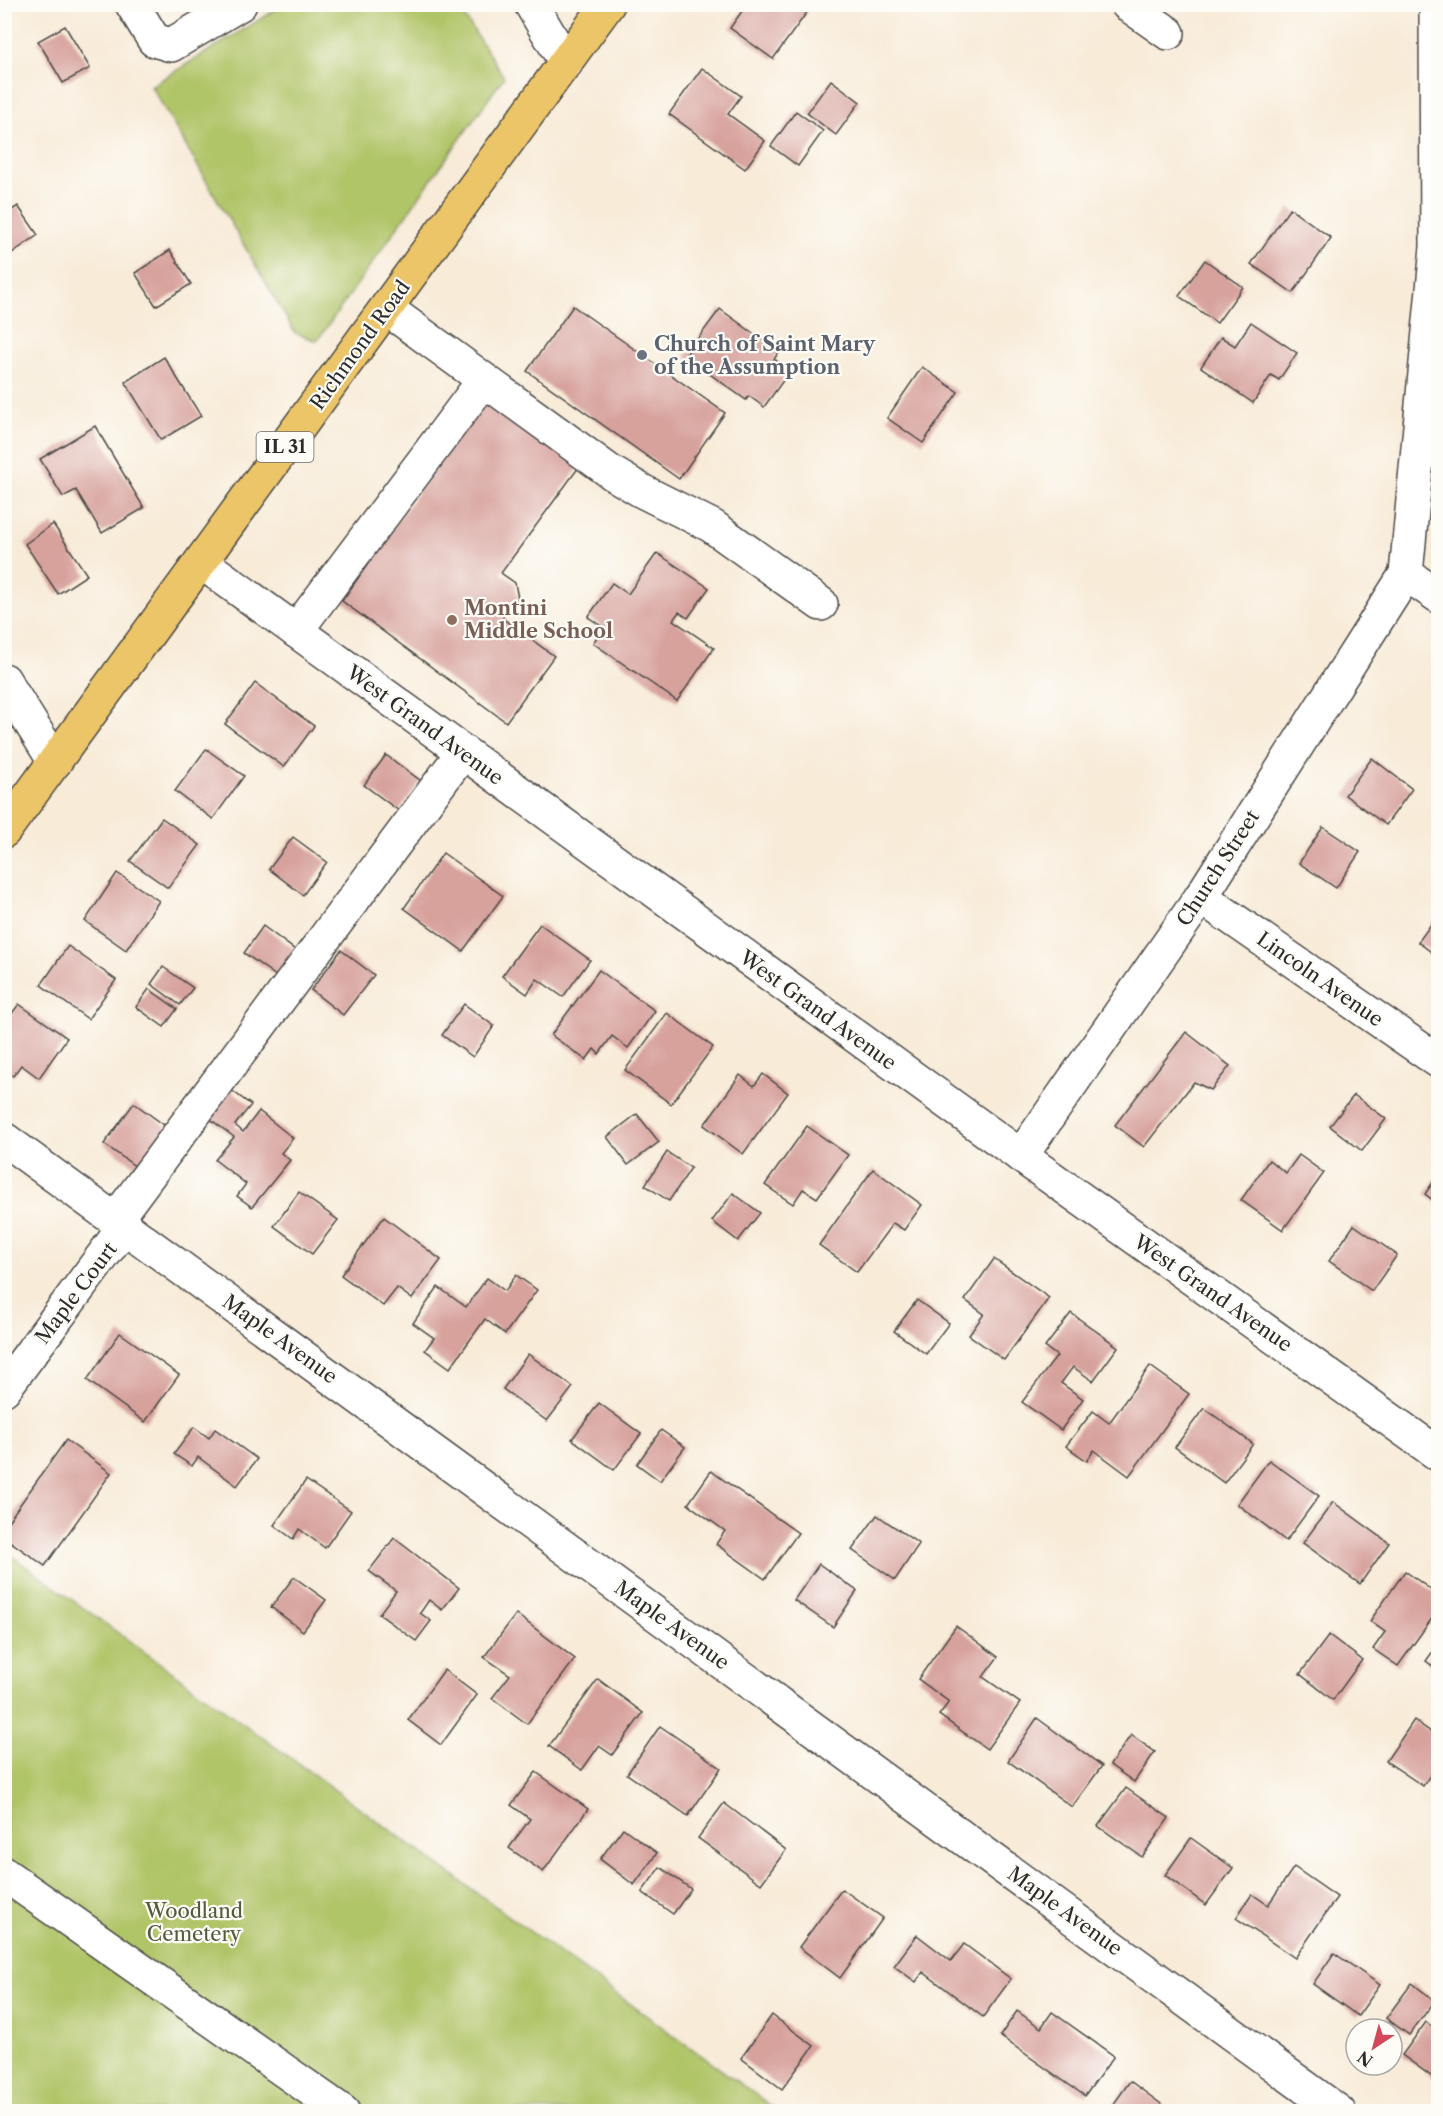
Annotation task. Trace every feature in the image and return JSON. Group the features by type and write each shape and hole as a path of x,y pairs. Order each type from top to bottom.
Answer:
{"main road":[{"name":"Richmond Road","path":"4,831 608,4"}],"street":[{"path":"132,4 154,40 171,45 240,4"},
{"path":"531,4 566,63"},
{"path":"1127,4 1168,33"},
{"path":"1436,4 1437,247 1406,574 1438,596"},
{"path":"387,309 612,473 642,491 712,526 821,604"},
{"path":"296,632 484,380"},
{"name":"West Grand Avenue","path":"201,562 1021,1156 1438,1454"},
{"name":"Church Street","path":"1021,1156 1202,897 1406,574"},
{"path":"4,680 55,762"},
{"name":"Maple Court","path":"4,1389 120,1223 463,752"},
{"name":"Lincoln Avenue","path":"1202,897 1438,1061"},
{"name":"Maple Avenue","path":"4,1139 1340,2112"},
{"path":"4,1874 343,2112"}],"green space":[{"path":"285,4 457,5 504,77 317,341 295,333 151,86"},
{"name":"Woodland Cemetery","path":"5,1551 778,2111 5,2111"}],"building":[{"path":"747,4 799,4 808,11 773,59 730,28"},
{"path":"65,26 90,68 63,83 38,41"},
{"path":"702,68 741,96 728,114 765,141 745,169 669,114"},
{"path":"831,80 860,102 836,135 807,113"},
{"path":"796,111 823,131 798,166 771,146"},
{"path":"18,206 38,235 9,255 4,248 4,215"},
{"path":"1290,208 1331,238 1293,293 1251,264"},
{"path":"170,250 191,284 156,306 135,273"},
{"path":"1205,260 1243,287 1217,323 1179,296"},
{"path":"573,306 725,413 679,479 527,371"},
{"path":"720,309 779,352 774,359 790,371 764,407 749,396 746,400 685,356"},
{"path":"1251,322 1297,353 1279,380 1271,375 1253,403 1201,367 1221,337 1235,346"},
{"path":"164,357 201,416 161,440 125,382"},
{"path":"922,367 958,392 923,443 887,418"},
{"path":"483,399 579,467 501,573 515,583 518,598 502,618 554,656 506,722 342,601"},
{"path":"95,426 144,508 102,533 76,490 63,497 40,459"},
{"path":"53,524 87,575 58,594 25,544"},
{"path":"657,553 709,588 688,618 679,612 673,620 714,648 677,701 593,643 603,627 588,617 612,583 628,594"},
{"path":"255,683 314,726 284,767 225,724"},
{"path":"206,749 244,776 213,819 175,791"},
{"path":"386,755 421,781 399,811 364,785"},
{"path":"1372,758 1412,789 1386,825 1345,795"},
{"path":"162,818 200,845 168,888 130,861"},
{"path":"1323,827 1360,852 1336,888 1299,863"},
{"path":"293,837 327,862 303,895 269,869"},
{"path":"443,853 503,896 463,951 404,908"},
{"path":"117,873 159,901 126,950 85,921"},
{"path":"1438,915 1438,957 1418,942"},
{"path":"540,924 590,960 563,997 537,979 527,994 502,976"},
{"path":"263,926 295,950 276,976 244,953"},
{"path":"68,946 116,980 88,1019 41,985"},
{"path":"341,950 374,975 343,1015 311,990"},
{"path":"163,967 193,988 180,1005 151,984"},
{"path":"599,970 655,1011 628,1048 612,1036 599,1054 594,1049 586,1060 551,1035"},
{"path":"149,989 177,1009 164,1027 136,1007"},
{"path":"19,1004 67,1038 39,1078 21,1065 13,1076 4,1069 4,1024"},
{"path":"464,1004 494,1026 473,1057 442,1035"},
{"path":"667,1013 713,1047 671,1104 625,1070"},
{"path":"1186,1032 1230,1066 1211,1090 1194,1082 1144,1147 1115,1125"},
{"path":"763,1074 788,1093 743,1154 704,1125 740,1075 754,1086"},
{"path":"231,1090 251,1105 235,1125 243,1132 259,1111 293,1138 281,1153 290,1160 252,1207 237,1196 246,1184 215,1160 234,1137 209,1118"},
{"path":"1354,1095 1386,1119 1362,1151 1330,1126"},
{"path":"134,1103 168,1128 139,1169 104,1144"},
{"path":"637,1114 659,1142 628,1165 607,1137"},
{"path":"807,1126 848,1155 817,1198 803,1189 793,1204 765,1185"},
{"path":"667,1152 691,1168 669,1201 645,1185"},
{"path":"1299,1155 1324,1173 1283,1230 1241,1200 1269,1160 1286,1173"},
{"path":"873,1169 922,1205 904,1230 893,1223 857,1272 819,1245"},
{"path":"1438,1175 1438,1204 1425,1194"},
{"path":"299,1192 338,1220 312,1254 274,1226"},
{"path":"733,1193 760,1213 738,1241 712,1221"},
{"path":"384,1217 441,1260 412,1299 397,1288 383,1306 341,1275"},
{"path":"1354,1225 1397,1255 1372,1291 1329,1261"},
{"path":"994,1259 1049,1298 1004,1360 969,1335 984,1314 965,1300"},
{"path":"516,1275 537,1290 505,1334 485,1319 450,1368 425,1350 434,1338 413,1323 438,1287 466,1307 487,1278 505,1291"},
{"path":"917,1300 949,1323 926,1354 894,1331"},
{"path":"1071,1313 1118,1347 1093,1381 1073,1367 1061,1383 1083,1399 1061,1430 1022,1402 1057,1356 1045,1347"},
{"path":"120,1333 179,1375 145,1422 87,1380"},
{"path":"528,1354 573,1387 547,1421 503,1389"},
{"path":"1150,1366 1189,1394 1129,1476 1094,1450 1087,1461 1066,1446 1093,1411 1109,1423"},
{"path":"599,1403 641,1434 614,1470 572,1439"},
{"path":"1204,1408 1253,1444 1224,1483 1175,1447"},
{"path":"194,1427 209,1438 215,1429 257,1459 237,1486 198,1457 192,1466 174,1454"},
{"path":"661,1430 685,1447 660,1481 637,1464"},
{"path":"66,1440 111,1473 45,1566 4,1537 4,1527"},
{"path":"1269,1460 1319,1496 1286,1541 1237,1504"},
{"path":"711,1471 798,1533 765,1579 716,1544 725,1531 688,1504"},
{"path":"306,1480 351,1511 325,1548 299,1529 293,1539 274,1525"},
{"path":"1333,1502 1389,1543 1360,1584 1303,1543"},
{"path":"877,1515 919,1544 895,1580 852,1550"},
{"path":"394,1538 459,1588 442,1610 429,1600 420,1613 431,1621 416,1641 379,1614 396,1591 369,1571"},
{"path":"819,1564 857,1591 833,1627 794,1600"},
{"path":"1405,1571 1438,1595 1438,1610 1398,1666 1373,1649 1385,1632 1370,1621"},
{"path":"294,1577 326,1600 303,1631 271,1607"},
{"path":"516,1614 575,1659 527,1724 492,1698 510,1675 484,1657"},
{"path":"956,1626 998,1657 983,1677 1020,1703 987,1749 939,1715 949,1702 918,1679"},
{"path":"1329,1635 1362,1660 1333,1700 1300,1674"},
{"path":"1438,1644 1438,1670 1426,1661"},
{"path":"444,1670 477,1695 441,1745 408,1720"},
{"path":"598,1679 643,1713 612,1755 599,1746 582,1770 549,1746"},
{"path":"1037,1718 1102,1766 1072,1807 1008,1761"},
{"path":"1414,1720 1438,1737 1438,1763 1423,1786 1386,1761"},
{"path":"660,1726 721,1768 688,1816 627,1774"},
{"path":"1131,1735 1155,1752 1134,1782 1110,1765"},
{"path":"536,1772 588,1809 543,1872 509,1848 530,1819 511,1805"},
{"path":"1126,1788 1169,1818 1142,1857 1098,1826"},
{"path":"724,1803 786,1850 761,1884 698,1838"},
{"path":"623,1828 657,1853 634,1885 600,1859"},
{"path":"1191,1838 1233,1868 1206,1905 1165,1875"},
{"path":"660,1867 691,1889 673,1914 642,1892"},
{"path":"1294,1867 1337,1897 1295,1958 1236,1918 1252,1894 1268,1905"},
{"path":"842,1889 883,1918 840,1978 799,1947"},
{"path":"917,1935 951,1961 964,1944 1011,1979 983,2017 923,1972 916,1982 894,1966"},
{"path":"1334,1953 1380,1985 1358,2016 1313,1984"},
{"path":"1412,1983 1435,2001 1409,2035 1404,2031 1404,2017 1387,2017"},
{"path":"1017,2011 1041,2028 1052,2012 1114,2056 1085,2096 1000,2036"},
{"path":"772,2015 814,2046 782,2089 741,2058"},
{"path":"1426,2022 1438,2031 1438,2081 1404,2056 1404,2052"},
{"path":"1130,2081 1172,2112 1108,2112"}],"place":[{"name":"Church of Saint Mary of the Assumption","path":"642,355"},
{"name":"Montini Middle School","path":"452,620"}]}
